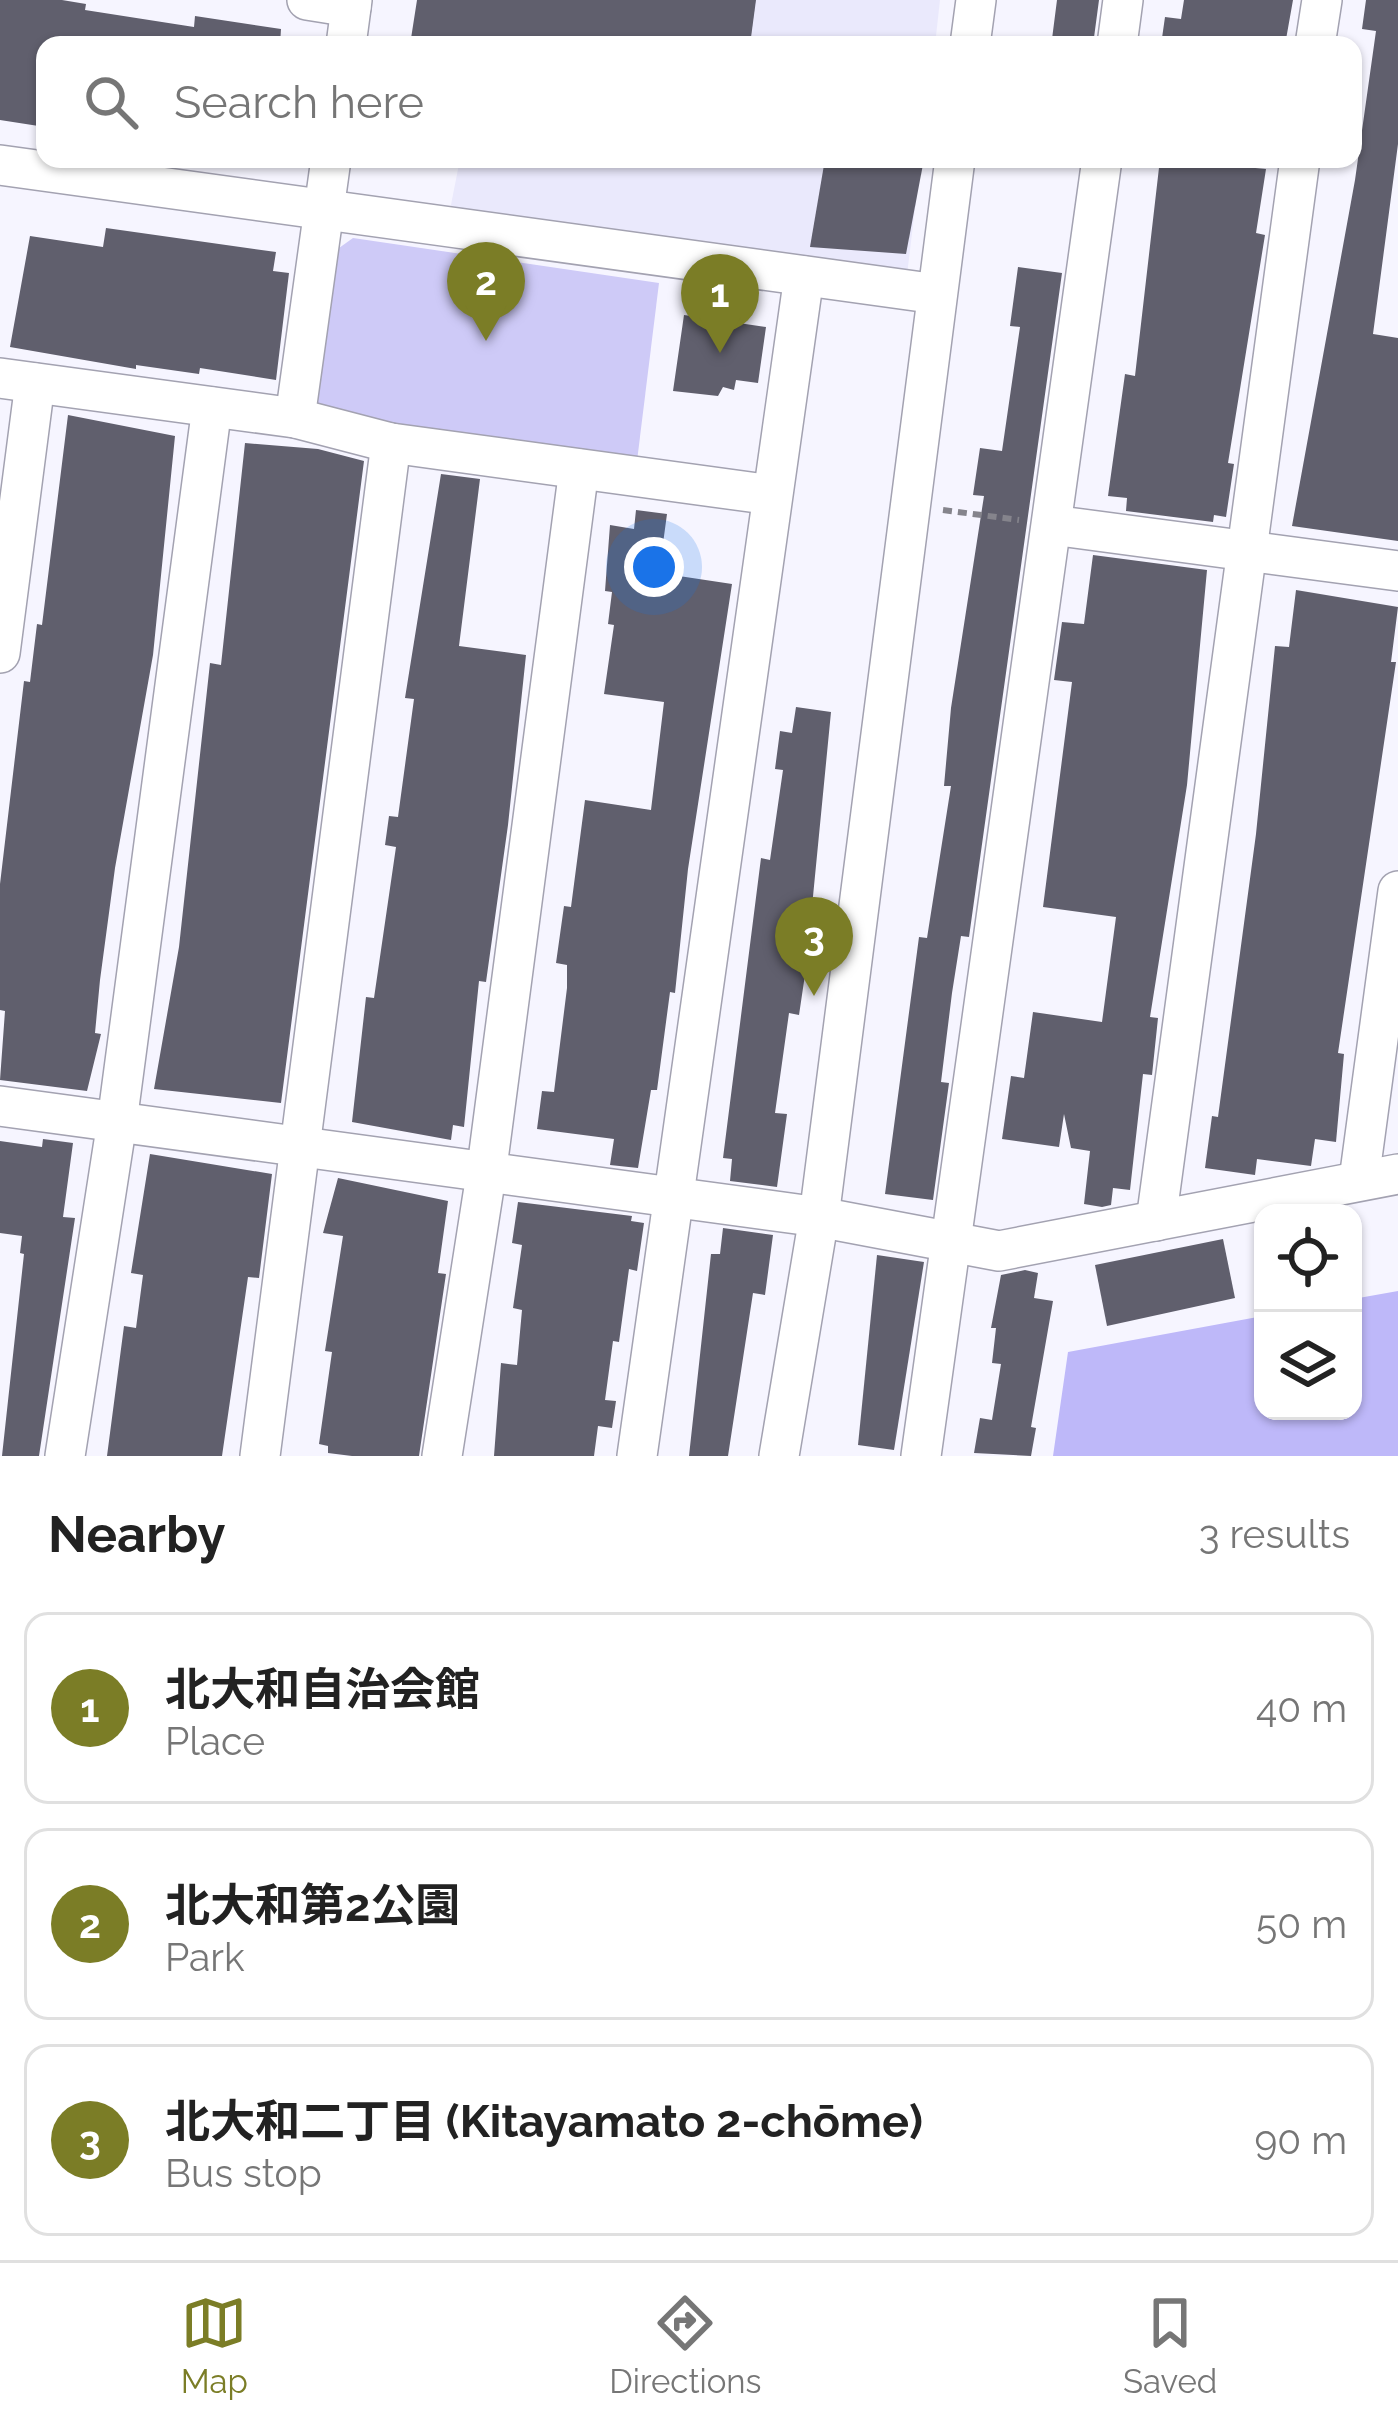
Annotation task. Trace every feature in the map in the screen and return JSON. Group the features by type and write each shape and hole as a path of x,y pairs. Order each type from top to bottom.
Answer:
{"street":[{"path":"307,0 350,17"},
{"path":"971,36 976,0"},
{"path":"1118,36 1123,0"},
{"path":"1317,36 1322,0"},
{"path":"0,165 937,294"},
{"path":"295,418 330,168"},
{"path":"779,1456 819,1217 954,168"},
{"path":"921,1456 1101,168"},
{"path":"1156,1221 1299,168"},
{"path":"637,1456 804,276"},
{"path":"0,653 18,380 295,418 392,443 772,495"},
{"path":"65,1456 117,1122 212,407"},
{"path":"260,1456 392,443"},
{"path":"442,1456 486,1174 579,469"},
{"path":"1052,525 1398,571"},
{"path":"0,1106 819,1217 999,1251 1378,1177 1398,891"}],"path":[{"path":"909,506 1052,525"}],"shaded area":[{"path":"484,0 940,0 936,36 479,36"},
{"path":"458,168 920,168 907,275 449,215"},
{"path":"353,238 659,283 637,461 325,416 313,400 332,253"},
{"path":"1398,1291 1398,1456 1053,1456 1068,1352 1254,1318 1254,1420 1362,1420 1362,1297"}],"building":[{"path":"0,0 62,0 86,4 85,10 194,27 195,16 281,29 281,36 36,36 36,126 0,120"},
{"path":"417,0 756,0 751,36 411,36"},
{"path":"1057,0 1099,0 1094,36 1052,36"},
{"path":"1184,0 1293,0 1287,36 1162,36 1165,17 1181,19"},
{"path":"1366,0 1398,0 1398,144 1373,334 1398,338 1398,541 1292,526 1357,168 1362,168 1362,130 1376,31 1362,29"},
{"path":"823,168 922,168 906,254 810,247"},
{"path":"1159,168 1266,169 1256,233 1265,235 1228,463 1234,464 1226,517 1214,515 1213,522 1126,511 1127,498 1108,496 1125,374 1135,376"},
{"path":"106,228 276,252 273,271 289,273 276,380 200,368 199,374 136,365 136,369 10,347 30,236 103,247"},
{"path":"1018,267 1062,273 969,937 961,936 952,993 941,1082 949,1083 933,1200 885,1194 919,937 927,938 951,786 944,786 951,708 984,496 973,495 980,448 1002,451 1020,327 1010,326"},
{"path":"684,315 766,327 758,383 736,380 734,390 723,387 718,396 673,391"},
{"path":"68,415 175,436 153,655 115,868 95,1033 101,1034 87,1091 0,1080 5,1011 0,1010 0,884 24,681 30,682 37,624 42,625"},
{"path":"245,443 318,449 364,461 281,1103 154,1089 179,947 210,663 221,665"},
{"path":"441,474 480,479 459,646 526,655 508,825 486,982 479,981 464,1127 453,1125 451,1140 352,1122 366,997 374,998 396,847 385,845 389,816 398,817 414,699 405,698"},
{"path":"636,510 667,514 659,573 732,584 688,869 675,993 670,992 657,1090 651,1090 638,1168 610,1165 614,1139 537,1129 542,1091 554,1092 567,988 567,965 556,963 564,906 571,907 585,800 651,810 664,702 604,694 614,625 608,624 612,592 605,591 610,525 634,529"},
{"path":"1093,555 1207,570 1187,785 1150,1017 1158,1018 1152,1075 1143,1074 1130,1190 1113,1188 1111,1205 1102,1207 1084,1204 1090,1151 1071,1148 1064,1114 1059,1147 1002,1139 1011,1076 1024,1078 1033,1012 1102,1022 1116,917 1043,907 1072,682 1054,680 1062,622 1084,624"},
{"path":"1296,590 1398,607 1391,662 1396,662 1338,1053 1344,1054 1336,1142 1315,1139 1311,1166 1257,1159 1255,1175 1205,1168 1212,1116 1218,1117 1256,834 1275,646 1289,647"},
{"path":"796,707 831,712 806,968 799,1015 789,1013 775,1113 787,1114 777,1187 730,1181 732,1159 723,1158 761,858 770,860 783,770 775,769 780,731 792,733"},
{"path":"43,1139 73,1143 63,1217 75,1218 39,1456 2,1456 24,1254 20,1253 22,1236 0,1233 0,1141 42,1147"},
{"path":"150,1154 272,1174 259,1278 248,1277 222,1456 107,1456 124,1326 136,1328 143,1275 131,1273"},
{"path":"338,1178 448,1201 438,1273 446,1274 419,1456 352,1456 328,1453 328,1446 319,1444 332,1352 325,1351 343,1236 323,1233"},
{"path":"518,1202 632,1216 631,1221 644,1223 637,1271 629,1269 619,1342 613,1341 605,1400 616,1401 612,1428 598,1426 594,1456 494,1456 501,1363 517,1365 522,1310 513,1308 522,1245 512,1243"},
{"path":"723,1228 773,1235 765,1295 753,1293 728,1456 689,1456 711,1254 720,1254"},
{"path":"1223,1239 1235,1298 1107,1326 1095,1265"},
{"path":"877,1255 924,1262 894,1450 858,1445"},
{"path":"1025,1270 1038,1273 1034,1298 1053,1301 1031,1427 1036,1428 1031,1456 974,1453 980,1418 992,1420 1001,1364 992,1363 996,1328 991,1328 1001,1275"}],"place":[{"name":"北大和第2公園","path":"486,341"},
{"name":"北大和自治会館","path":"720,353"},
{"name":"北大和二丁目 (Kitayamato 2-chōme)","path":"814,996"}]}
